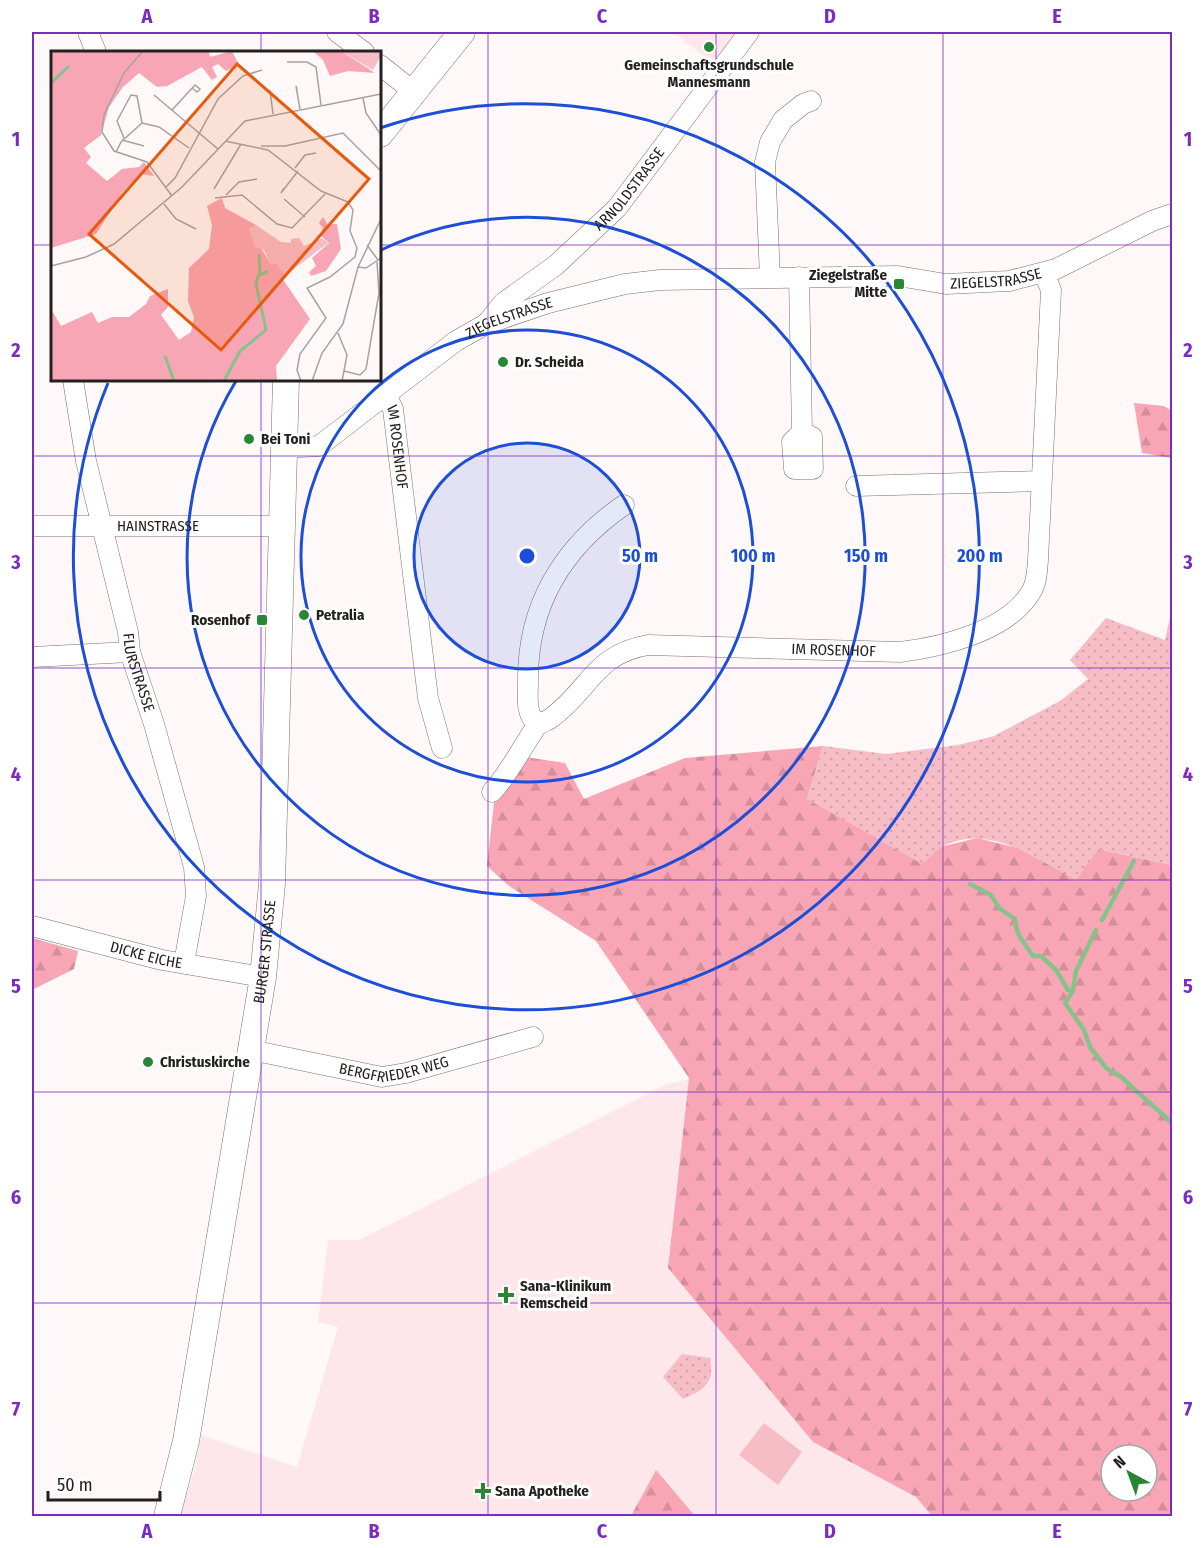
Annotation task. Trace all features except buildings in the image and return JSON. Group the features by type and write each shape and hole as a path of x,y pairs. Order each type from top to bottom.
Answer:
{"main road":[{"path":"381,133 462,32"},
{"name":"BURGER STRASSE","path":"166,1516 186,1441 263,977 272,884 284,526 283,448 286,381"}],"street":[{"path":"88,32 96,51"},
{"path":"337,32 363,51"},
{"name":"ARNOLDSTRASSE","path":"486,324 503,303 556,265 617,208 749,32"},
{"path":"381,66 414,92"},
{"path":"770,277 765,162 770,142 783,120 803,104 811,101"},
{"name":"ZIEGELSTRASSE","path":"283,448 319,446 456,341 486,324 548,303 633,283 770,277 898,276 946,284 1009,280 1044,273 1152,221 1173,214"},
{"name":"IM ROSENHOF","path":"492,792 508,773 537,724 551,719 612,657 635,647 658,645 900,652 954,642 986,629 1007,615 1033,590 1038,560 1051,290 1044,273"},
{"path":"799,277 802,432"},
{"name":"FLURSTRASSE","path":"73,381 86,461 128,632 130,652 154,724 194,867 196,896 184,963"},
{"name":"IM ROSENHOF","path":"386,395 393,409 428,698 442,748"},
{"path":"856,486 1041,481"},
{"path":"537,724 531,718 528,707 528,676 530,641 540,603 572,550 604,519 624,506"},
{"name":"HAINSTRASSE","path":"32,526 101,525 115,528 284,526"},
{"path":"32,657 130,652"},
{"name":"DICKE EICHE","path":"32,926 162,960 263,977"},
{"name":"BERGFRIEDER WEG","path":"251,1050 382,1077 406,1073 533,1036"}],"shaded area":[{"name":"Gemeinschaftsgrundschule Mannesmann","path":"673,32 736,32 713,63"},
{"path":"1172,608 1172,865 1098,849 1076,880 1012,846 978,839 961,840 944,846 922,864 807,799 823,746 886,754 958,745 994,736 1060,701 1088,679 1070,660 1106,618 1165,640"},
{"name":"Sana-Klinikum Remscheid","path":"689,1079 668,1268 813,1442 916,1497 932,1516 695,1516 656,1471 631,1516 180,1516 195,1468 201,1435 297,1467 338,1327 318,1322 328,1240 359,1240 665,1085"},
{"path":"682,1354 710,1358 711,1367 707,1384 683,1399 663,1377"},
{"path":"764,1423 802,1452 778,1485 739,1455"}],"green space":[{"path":"1134,403 1164,406 1172,411 1172,458 1142,453"},
{"path":"823,746 807,799 944,846 977,838 1018,848 1076,879 1098,849 1172,865 1172,1516 932,1516 916,1497 813,1442 668,1268 689,1078 596,941 509,886 487,866 495,794 525,757 565,763 584,799 685,758"},
{"path":"32,938 78,951 74,969 32,990"},
{"path":"656,1470 695,1516 631,1516"}],"waterway":[{"path":"1102,920 1134,861"},
{"path":"970,884 991,895 999,908 1015,919 1019,934 1033,956 1041,956 1056,970 1068,990 1073,991"},
{"path":"1096,930 1076,971 1073,991 1065,1003 1084,1030 1090,1047 1107,1069 1120,1076 1172,1123"}],"place":[{"name":"Gemeinschaftsgrundschule Mannesmann","path":"709,47"},
{"name":"Ziegelstraße Mitte","path":"899,284"},
{"name":"Dr. Scheida","path":"503,362"},
{"name":"Bei Toni","path":"249,439"},
{"name":"Petralia","path":"304,615"},
{"name":"Rosenhof","path":"262,620"},
{"name":"Christuskirche","path":"148,1062"},
{"name":"Sana-Klinikum Remscheid","path":"506,1295"},
{"name":"Sana Apotheke","path":"483,1491"}]}
